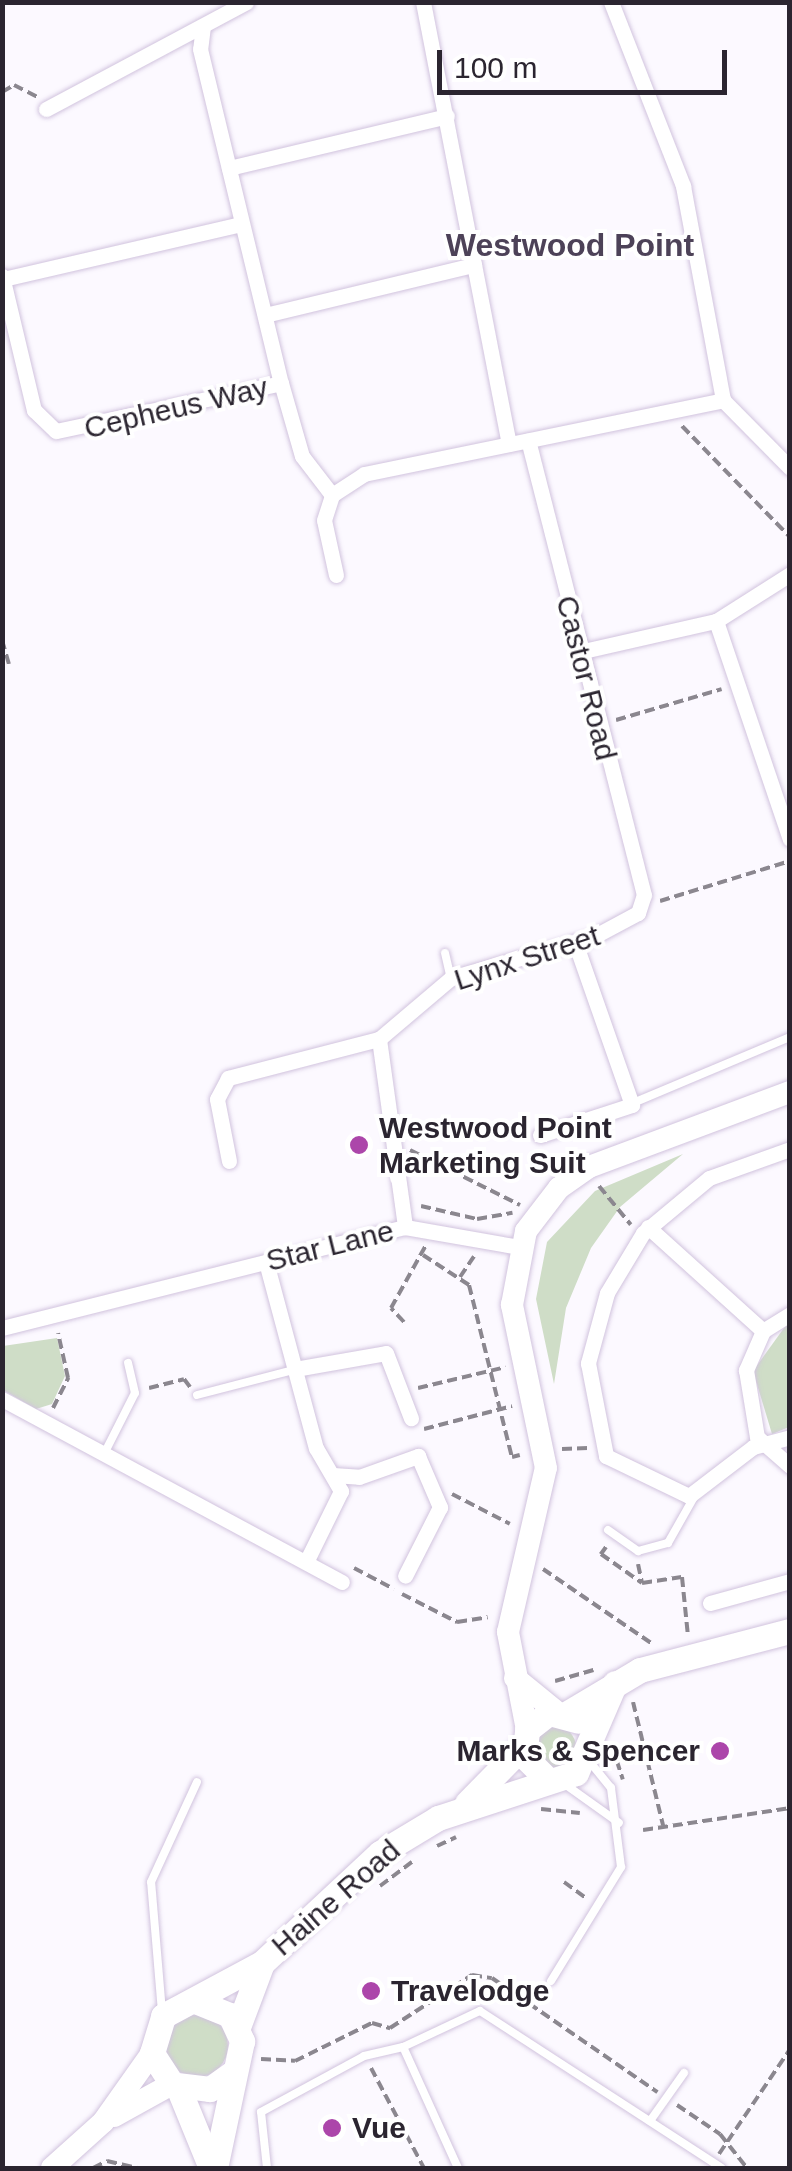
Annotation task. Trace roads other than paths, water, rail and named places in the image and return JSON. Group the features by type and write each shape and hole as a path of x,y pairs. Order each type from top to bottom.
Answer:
{"main road":[{"name":"Haine Road","path":"464,1807 525,1738 611,1674 790,1631"},
{"path":"588,1750 611,1674"},
{"path":"562,1714 588,1750"},
{"path":"525,1738 551,1778"},
{"name":"Haine Road","path":"163,2016 262,1963 380,1853 464,1807 551,1778 588,1750"},
{"name":"Haine Road","path":"213,2168 248,2068 238,2027 262,1963"},
{"path":"195,2001 220,2006 238,2027"},
{"path":"163,2016 152,2053 175,2086 213,2168"},
{"path":"175,2086 210,2090 248,2068"}],"street":[{"path":"46,109 246,2"},
{"path":"424,2 509,444"},
{"path":"610,2 683,186 723,400 790,468"},
{"path":"203,26 200,49 281,382"},
{"path":"229,168 447,116"},
{"path":"3,278 241,224"},
{"path":"265,314 474,265"},
{"name":"Cepheus Way","path":"3,278 34,410 56,431 281,382 302,456 332,495"},
{"path":"336,575 324,520 332,495 364,474 723,400"},
{"name":"Castor Road","path":"528,441 640,908"},
{"path":"578,652 716,621 790,574"},
{"path":"716,621 790,839"},
{"name":"Lynx Street","path":"379,1039 451,978 575,942 640,908"},
{"path":"540,1135 632,1104 575,942"},
{"path":"229,1161 217,1099 228,1078 379,1039 402,1151 408,1234"},
{"path":"525,1738 514,1678 510,1616 546,1468 512,1305 520,1247 546,1201 589,1166 790,1092"},
{"path":"790,1149 709,1178 646,1230 591,1338 602,1447 696,1494 766,1445 790,1437"},
{"path":"646,1230 763,1331"},
{"name":"Star Lane","path":"2,1328 266,1262 408,1234 520,1247"},
{"path":"266,1262 316,1448 341,1490 306,1562"},
{"path":"790,1314 763,1331 746,1388 766,1445 790,1466"},
{"path":"295,1369 380,1351 394,1360 417,1424"},
{"path":"2,1399 342,1582"},
{"path":"334,1475 359,1477 418,1456 440,1508 405,1576"},
{"path":"710,1602 790,1581"},
{"path":"514,1678 562,1714"},
{"path":"52,2168 103,2122 152,2053"},
{"path":"103,2122 175,2086"}],"lane":[{"path":"445,953 451,978"},
{"path":"632,1104 790,1038"},
{"path":"104,1454 135,1392 128,1363"},
{"path":"197,1395 295,1369"},
{"path":"611,1532 638,1550 668,1543 696,1494"},
{"path":"551,1980 621,1867 611,1788 588,1750"},
{"path":"551,1778 618,1823"},
{"path":"163,2016 150,1882 197,1782"},
{"path":"267,2168 262,2112 364,2056 402,2047 480,2011 717,2166"},
{"path":"402,2047 458,2168"},
{"path":"650,2121 684,2073"}],"place":[{"name":"Westwood Point Marketing Suit","path":"359,1145"},
{"name":"Marks & Spencer","path":"720,1751"},
{"name":"Travelodge","path":"371,1991"},
{"name":"Vue","path":"332,2128"}],"district":[{"name":"Westwood Point","path":"570,245"}]}
